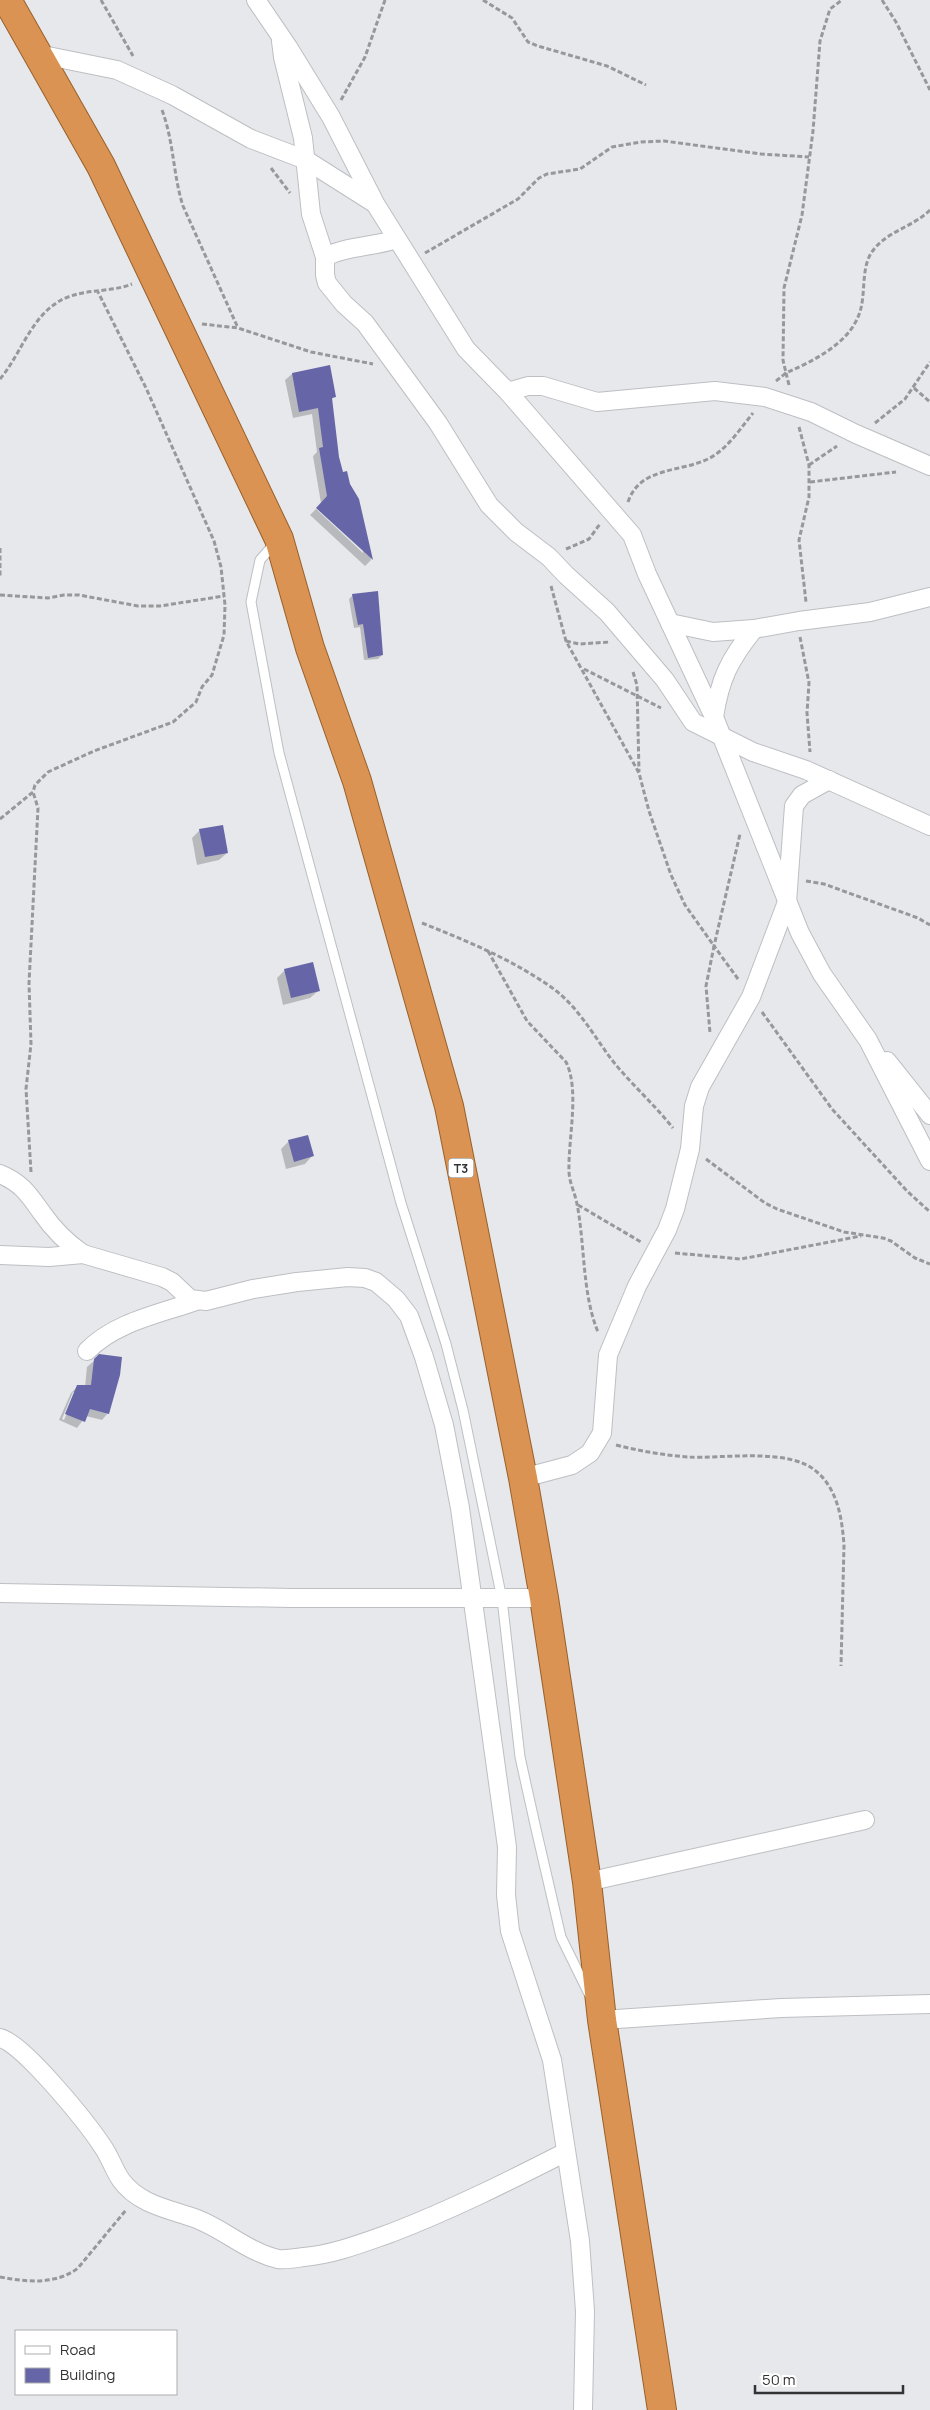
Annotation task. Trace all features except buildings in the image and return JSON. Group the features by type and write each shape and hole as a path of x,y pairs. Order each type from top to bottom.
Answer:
{"highway":[{"name":"T3","path":"7,0 101,166 279,539 310,648 357,781 449,1106 523,1478 544,1598 587,1882 602,2020 662,2410"}],"street":[{"path":"256,0 281,36 331,117 376,205 397,239 413,260 466,349 508,392 620,524 632,535 647,574 717,726 748,799 800,933 822,974 868,1040 930,1115"},
{"path":"281,36 283,57 296,104 306,160 314,226 325,257 325,276 331,288 365,324 452,444 489,505 527,542 549,556 566,575 607,612 665,680 693,722 717,726 753,752 806,770 930,826"},
{"path":"38,54 117,70 150,85 251,139 306,160 376,205"},
{"path":"325,257 338,251 372,246 397,239"},
{"path":"508,392 528,386 543,386 596,402 715,391 765,397 796,406 930,466"},
{"path":"670,623 713,632 754,630 870,612 930,597"},
{"path":"717,726 718,693 728,664 754,630"},
{"path":"523,1478 572,1465 590,1454 598,1442 603,1424 608,1355 623,1316 676,1209 690,1148 694,1106 700,1087 751,997 787,902 794,806 802,795 829,780"},
{"path":"868,1040 930,1161"},
{"path":"0,1174 9,1178 30,1194 36,1205 59,1234 83,1254"},
{"path":"0,1255 48,1257 83,1254 162,1276 172,1282 185,1296 196,1301"},
{"path":"87,1351 98,1340 117,1329 196,1301 206,1301 253,1289 348,1277 365,1278 376,1282 396,1300 409,1316 424,1357 444,1425 460,1508 473,1599 474,1623 494,1738 507,1847 506,1895 510,1931 552,2060 580,2241 585,2311 583,2410"},
{"path":"0,1593 473,1599 544,1598"},
{"path":"587,1882 865,1820"},
{"path":"602,2020 781,2008 930,2004"},
{"path":"0,2038 12,2044 29,2059 71,2107 104,2149 121,2180 137,2196 161,2208 198,2219 232,2236 252,2250 280,2259 330,2254 423,2220 566,2152"}],"lane":[{"path":"279,539 260,560 251,602 279,753 401,1203 446,1344 462,1410 502,1599 520,1756 561,1937 602,2020"}],"path":[{"path":"331,117 365,57 385,0"},
{"path":"483,0 512,18 528,42 608,66 646,85"},
{"path":"786,373 783,360 784,288 802,215 813,131 820,41 830,9 842,0"},
{"path":"882,0 896,22 930,90"},
{"path":"102,1 163,111 171,136 176,186 183,206 238,328"},
{"path":"251,139 291,195"},
{"path":"413,260 518,199 539,178 548,174 580,169 612,147 641,142 664,141 761,154 809,157"},
{"path":"620,524 631,492 638,483 665,472 709,459 722,451 775,382 786,373 811,362 846,337 861,310 870,256 883,240 913,223 930,210"},
{"path":"0,379 12,366 36,322 52,306 72,295 121,288 154,274"},
{"path":"36,1205 29,1159 26,1089 31,1044 29,983 38,808 33,792 35,785 48,772 94,751 172,722 196,702 202,687 212,675 219,657 224,635 224,596 221,567 214,541 146,388 98,292"},
{"path":"176,322 238,328 311,352 356,359 401,373"},
{"path":"809,465 896,408 914,388 930,362"},
{"path":"914,388 930,402"},
{"path":"796,406 799,428 809,465 810,482 809,497 799,540 803,657 809,683 807,713 811,750 806,770"},
{"path":"810,482 905,471"},
{"path":"606,507 602,520 589,539 549,556 549,578 566,641 639,773"},
{"path":"0,548 0,578"},
{"path":"0,595 48,598 64,594 79,595 120,604 146,606 160,606 224,596"},
{"path":"566,641 587,644 629,639"},
{"path":"582,668 636,697 693,722"},
{"path":"636,697 639,773 649,811 671,875 685,905 832,1109 907,1191 930,1212"},
{"path":"0,819 33,792"},
{"path":"713,1062 706,1003 706,986 748,799"},
{"path":"790,879 824,884 918,918 930,925"},
{"path":"394,912 487,949 552,988 572,1006 624,1075 654,1105 690,1148 765,1203 819,1224 891,1241 915,1258 930,1264"},
{"path":"487,949 526,1021 566,1062 570,1070 573,1095 569,1143 569,1174 577,1204 585,1272 595,1324 608,1355"},
{"path":"577,1204 655,1250 741,1259 865,1235"},
{"path":"598,1442 654,1454 713,1458 757,1455 784,1459 816,1471 833,1493 839,1509 842,1526 844,1545 841,1666"},
{"path":"0,2276 18,2281 48,2280 69,2275 78,2268 137,2196"}]}
